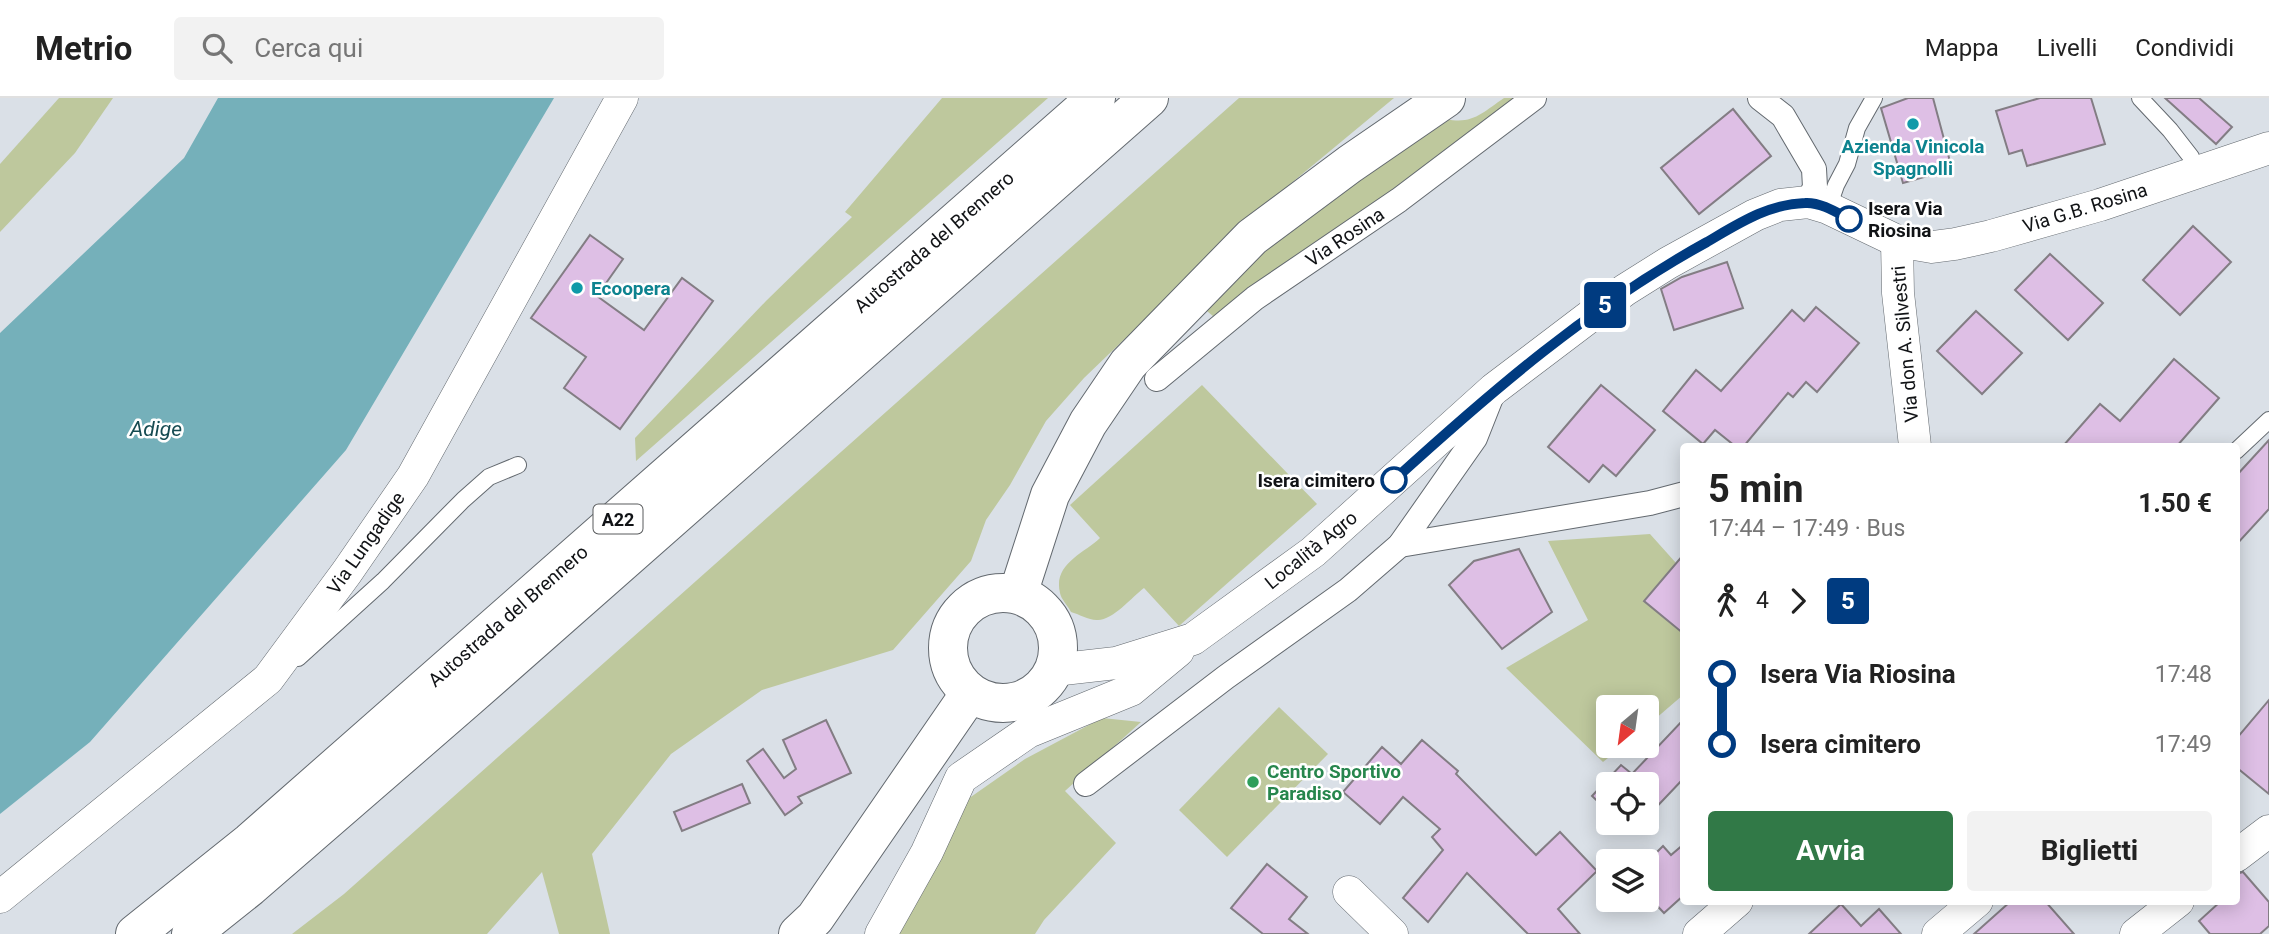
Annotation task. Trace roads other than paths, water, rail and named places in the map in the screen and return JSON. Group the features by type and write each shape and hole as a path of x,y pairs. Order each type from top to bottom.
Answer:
{"main road":[{"name":"Autostrada del Brennero","path":"135,934 260,833 1096,98"},
{"name":"Autostrada del Brennero","path":"191,934 250,887 468,698 1149,98"},
{"path":"1018,594 1050,495 1088,423 1128,364 1252,237 1350,164 1446,98"},
{"path":"996,592 1018,594 1045,610 1058,639 1054,670 1040,690 1018,702 993,703 970,693 955,677 947,656 949,634 958,614 975,599 996,592"},
{"path":"798,934 815,918 970,693"}],"street":[{"name":"Via Lungadige","path":"0,897 268,679 347,572 412,476 622,98"},
{"name":"Via Rosina","path":"1157,379 1255,298 1399,200 1534,98"},
{"path":"1760,98 1783,116 1814,169 1818,205 1897,241"},
{"name":"Via G.B. Rosina","path":"1897,241 1932,247 1991,236 2100,205 2269,148"},
{"name":"Località Agro","path":"1054,670 1116,663 1193,639 1313,552 1494,389 1625,290 1755,215 1780,205 1818,205"},
{"name":"Via don A. Silvestri","path":"1897,241 1898,293 1915,443"},
{"path":"1086,784 1216,685 1348,590 1399,545 1475,438 1494,389"},
{"path":"1399,545 1650,503 1680,495"},
{"path":"881,934 927,852 961,778 1028,732 1131,690 1193,639"},
{"path":"2240,853 2269,831"},
{"path":"1349,892 1392,934"},
{"path":"1699,934 1732,905"},
{"path":"1938,934 1972,905"},
{"path":"2136,934 2173,905"}],"lane":[{"path":"1818,205 1836,185 1847,164 1857,128 1874,98"},
{"path":"2140,98 2171,130 2191,157 2194,174"},
{"path":"2240,447 2269,421"},
{"path":"268,679 283,673 383,581 489,477 518,465"}],"water":[{"name":"Adige","path":"218,98 554,98 346,450 90,742 0,814 0,333 184,158"}],"place":[{"name":"Azienda Vinicola Spagnolli","path":"1913,124"},
{"name":"Isera Via Riosina","path":"1849,219"},
{"name":"Ecoopera","path":"577,288"},
{"name":"Isera cimitero","path":"1394,480"},
{"name":"Centro Sportivo Paradiso","path":"1253,782"}]}
